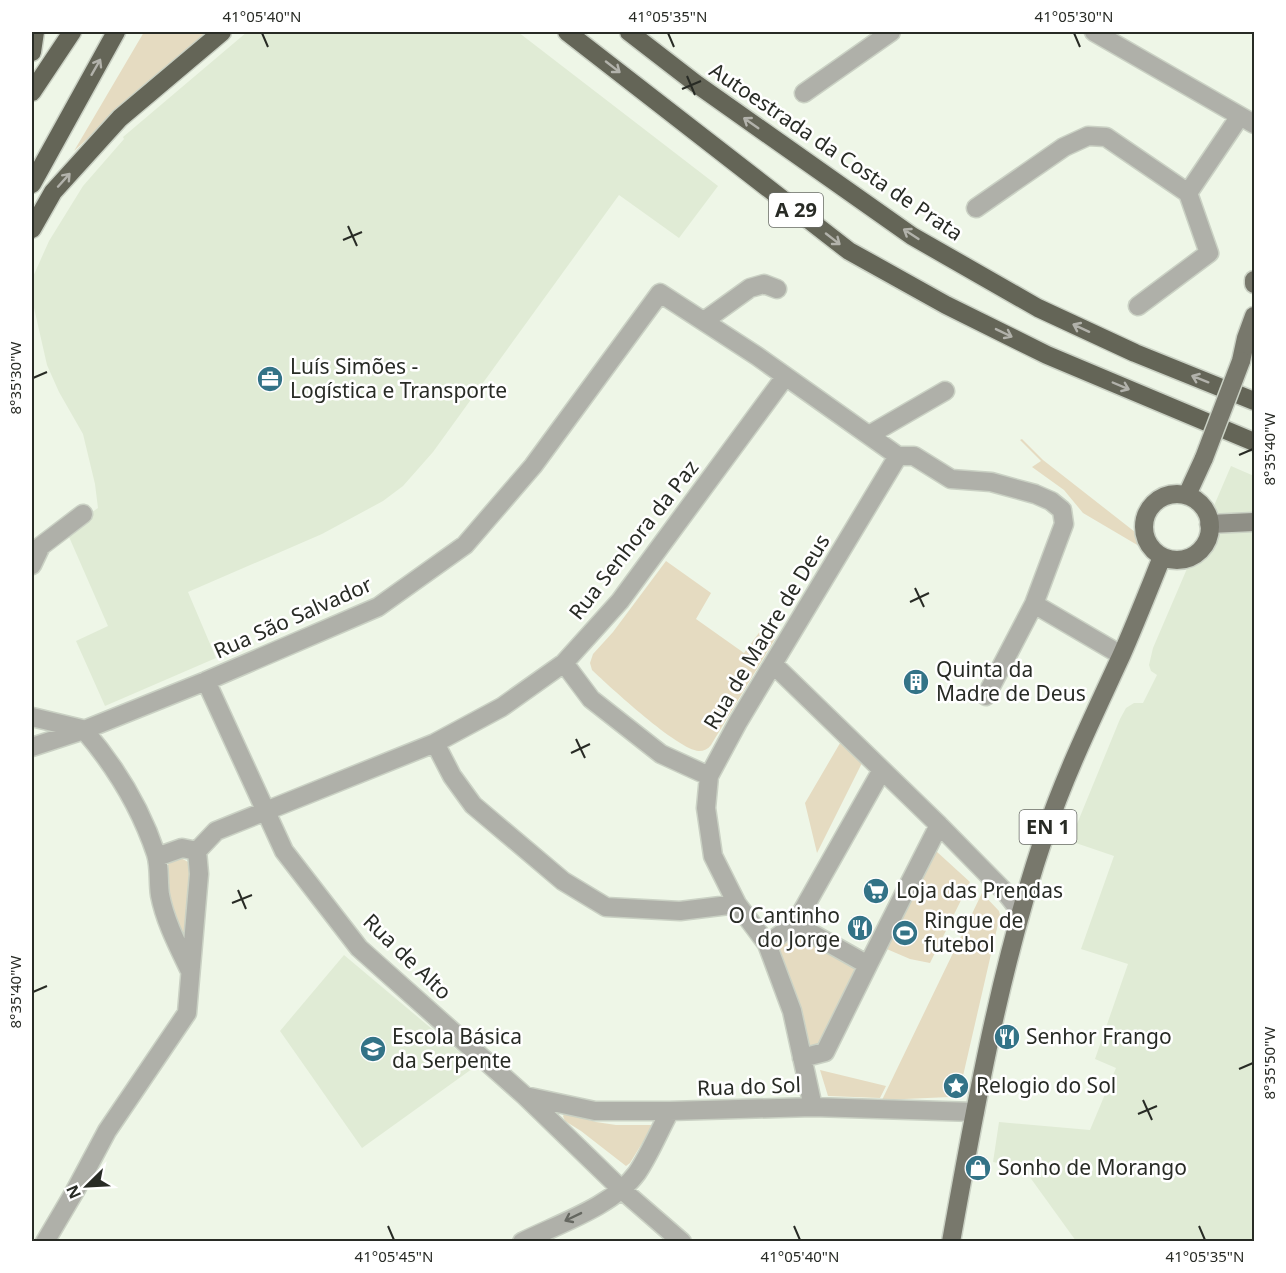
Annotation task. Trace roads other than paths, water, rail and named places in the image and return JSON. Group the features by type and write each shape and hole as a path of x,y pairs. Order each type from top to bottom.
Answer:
{"highway":[{"path":"32,52 35,32"},
{"path":"32,92 72,32"},
{"path":"32,184 116,32"},
{"path":"32,229 53,192 120,118 222,32"},
{"name":"A 29","path":"567,32 849,251 946,305 1047,355 1254,442"},
{"name":"Autoestrada da Costa de Prata","path":"629,32 695,83 912,236 1038,308 1135,353 1254,401"}],"main road":[{"path":"1187,495 1204,458 1241,361 1254,316"},
{"path":"1241,361 1254,345"},
{"path":"1176,493 1197,500 1205,508 1209,524 1208,540 1202,549 1183,560 1162,557 1153,551 1146,542 1143,531 1148,509 1165,495 1176,493"},
{"path":"1209,524 1254,522"},
{"name":"EN 1","path":"951,1242 975,1112 1020,911 1046,832 1079,747 1162,557"}],"street":[{"path":"804,93 891,32"},
{"path":"1094,32 1247,120 1188,193"},
{"path":"976,208 1064,147 1088,136 1106,137 1188,193 1209,253 1138,306"},
{"path":"777,289 764,284 750,288 704,321 898,456 914,456 951,479 992,482 1035,494 1051,501 1062,510 1064,524 1034,604 986,696"},
{"name":"Rua São Salvador","path":"32,747 84,730 206,681 378,607 465,545 533,466 660,293 704,321"},
{"name":"Rua Senhora da Paz","path":"197,851 216,831 435,743 502,707 564,663 620,601 785,377"},
{"path":"869,435 945,391"},
{"name":"Rua de Madre de Deus","path":"813,1107 792,1011 767,944 737,904 713,856 706,808 709,776 738,722 898,456"},
{"path":"32,562 41,546 83,514"},
{"path":"1034,604 1121,655"},
{"path":"564,663 591,699 661,754 709,776"},
{"path":"773,664 939,825 1006,893 1020,911"},
{"name":"Rua de Alto","path":"206,681 284,851 359,948 525,1096 621,1189 682,1242"},
{"path":"32,717 84,730 100,748 142,817 157,857 160,896 173,937 190,971"},
{"path":"435,743 452,776 473,805 563,881 606,907 680,911 737,904"},
{"path":"767,944 795,924 882,770"},
{"path":"802,1058 825,1052 939,825"},
{"path":"45,1242 107,1131 187,1013 199,874 197,851 182,848 157,857"},
{"path":"795,924 868,965"},
{"name":"Rua do Sol","path":"525,1096 596,1111 813,1107 975,1112"},
{"path":"522,1242 605,1201 621,1189 636,1173 670,1111"}],"place":[{"name":"Luís Simões - Logística e Transporte","path":"270,379"},
{"name":"Quinta da Madre de Deus","path":"916,682"},
{"name":"Loja das Prendas","path":"876,891"},
{"name":"O Cantinho do Jorge","path":"860,928"},
{"name":"Ringue de futebol","path":"905,933"},
{"name":"Senhor Frango","path":"1007,1037"},
{"name":"Escola Básica da Serpente","path":"373,1049"},
{"name":"Relogio do Sol","path":"956,1086"},
{"name":"Sonho de Morango","path":"978,1168"}]}
